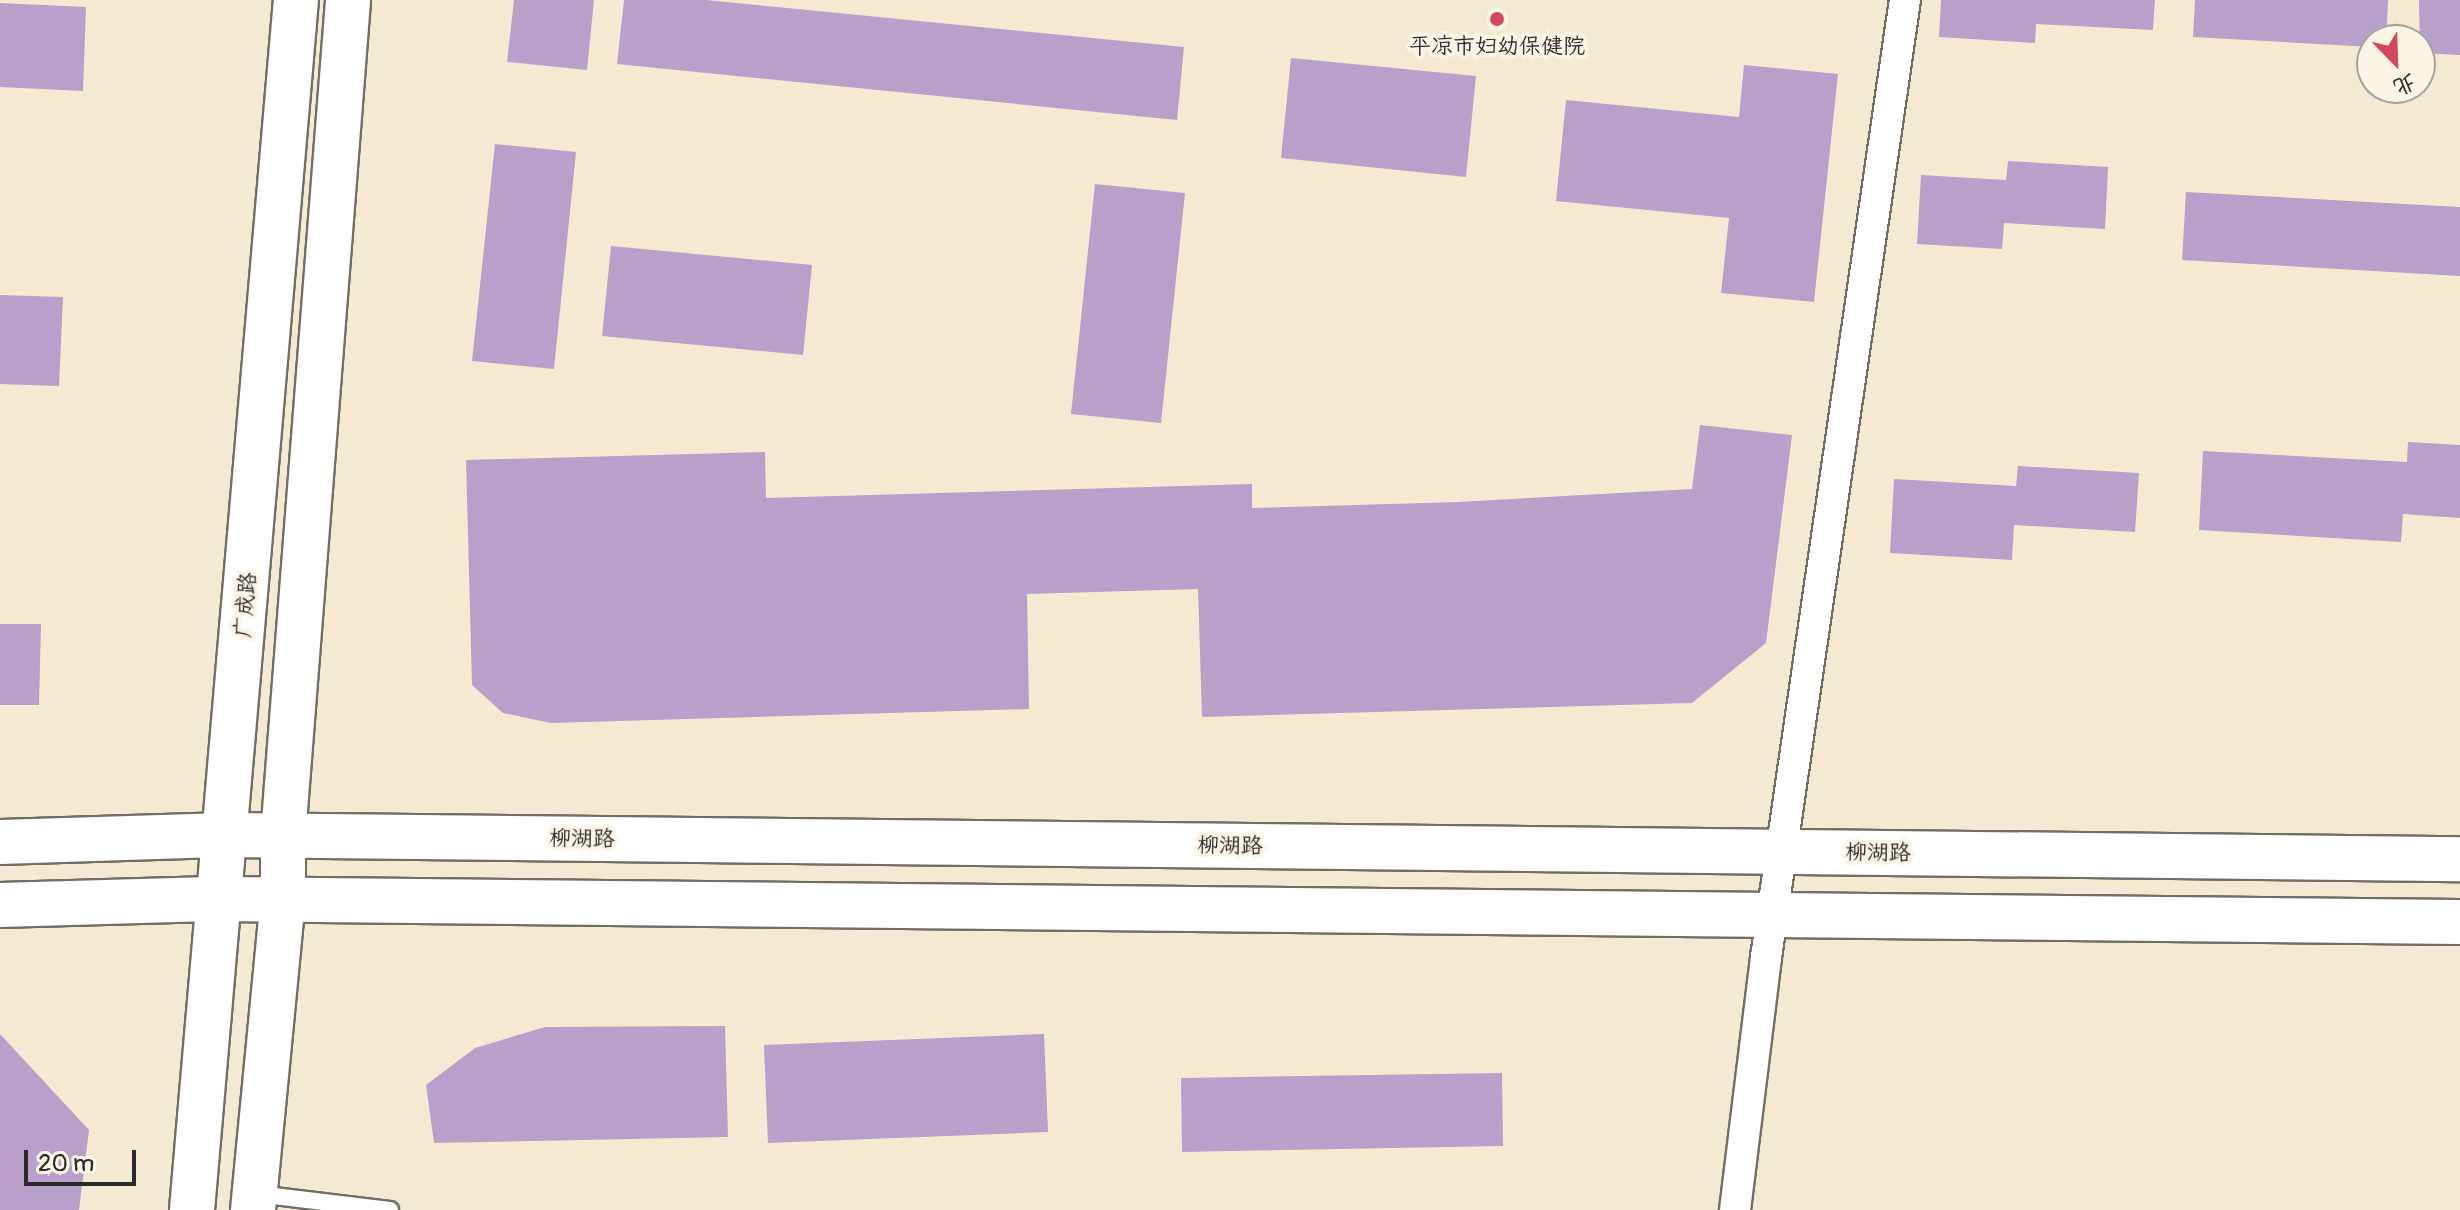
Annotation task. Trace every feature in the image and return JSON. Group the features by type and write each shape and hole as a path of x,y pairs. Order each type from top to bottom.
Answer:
{"main road":[{"name":"广成路","path":"192,1210 227,835 296,0"},
{"path":"254,1202 283,900 283,836 348,0"},
{"name":"柳湖路","path":"0,842 227,835 2460,859"},
{"path":"0,905 220,899 2460,922"}],"street":[{"path":"1735,1210 1772,914 1905,0"}],"lane":[{"path":"254,1202 390,1210"}],"building":[{"path":"514,0 594,0 587,70 507,62"},
{"path":"624,0 706,0 1184,47 1177,120 617,64"},
{"path":"1941,0 2155,0 2153,30 2036,24 2035,43 1939,37"},
{"path":"2195,0 2388,0 2387,24 2356,24 2356,46 2193,37"},
{"path":"2419,0 2460,0 2460,55 2436,54 2436,24 2419,24"},
{"path":"0,3 86,7 83,91 0,87"},
{"path":"1291,58 1476,76 1466,177 1281,158"},
{"path":"1744,65 1838,74 1814,302 1721,293 1729,218 1556,201 1566,100 1739,117"},
{"path":"495,144 576,152 554,369 472,361"},
{"path":"2008,161 2108,167 2105,229 2004,223 2002,249 1917,244 1921,175 2006,180"},
{"path":"1095,184 1185,193 1161,423 1071,414"},
{"path":"2186,192 2460,207 2460,276 2182,260"},
{"path":"611,246 812,265 803,355 602,336"},
{"path":"0,295 63,297 59,386 0,384"},
{"path":"1700,425 1792,435 1766,643 1692,703 1202,717 1198,589 1027,594 1029,709 551,723 503,713 472,685 466,460 765,452 766,498 1252,484 1252,508 1458,502 1692,489"},
{"path":"2408,442 2460,445 2460,518 2403,514 2401,542 2199,530 2203,451 2407,462"},
{"path":"2018,466 2139,473 2135,532 2014,525 2012,560 1890,553 1894,479 2016,486"},
{"path":"0,624 41,624 39,705 0,705"},
{"path":"725,1026 728,1137 434,1143 426,1085 475,1048 545,1027"},
{"path":"0,1034 89,1130 79,1210 0,1210"},
{"path":"1044,1034 1048,1132 768,1143 764,1045"},
{"path":"1502,1073 1503,1146 1182,1152 1181,1078"}],"place":[{"name":"平凉市妇幼保健院","path":"1497,19"}]}
